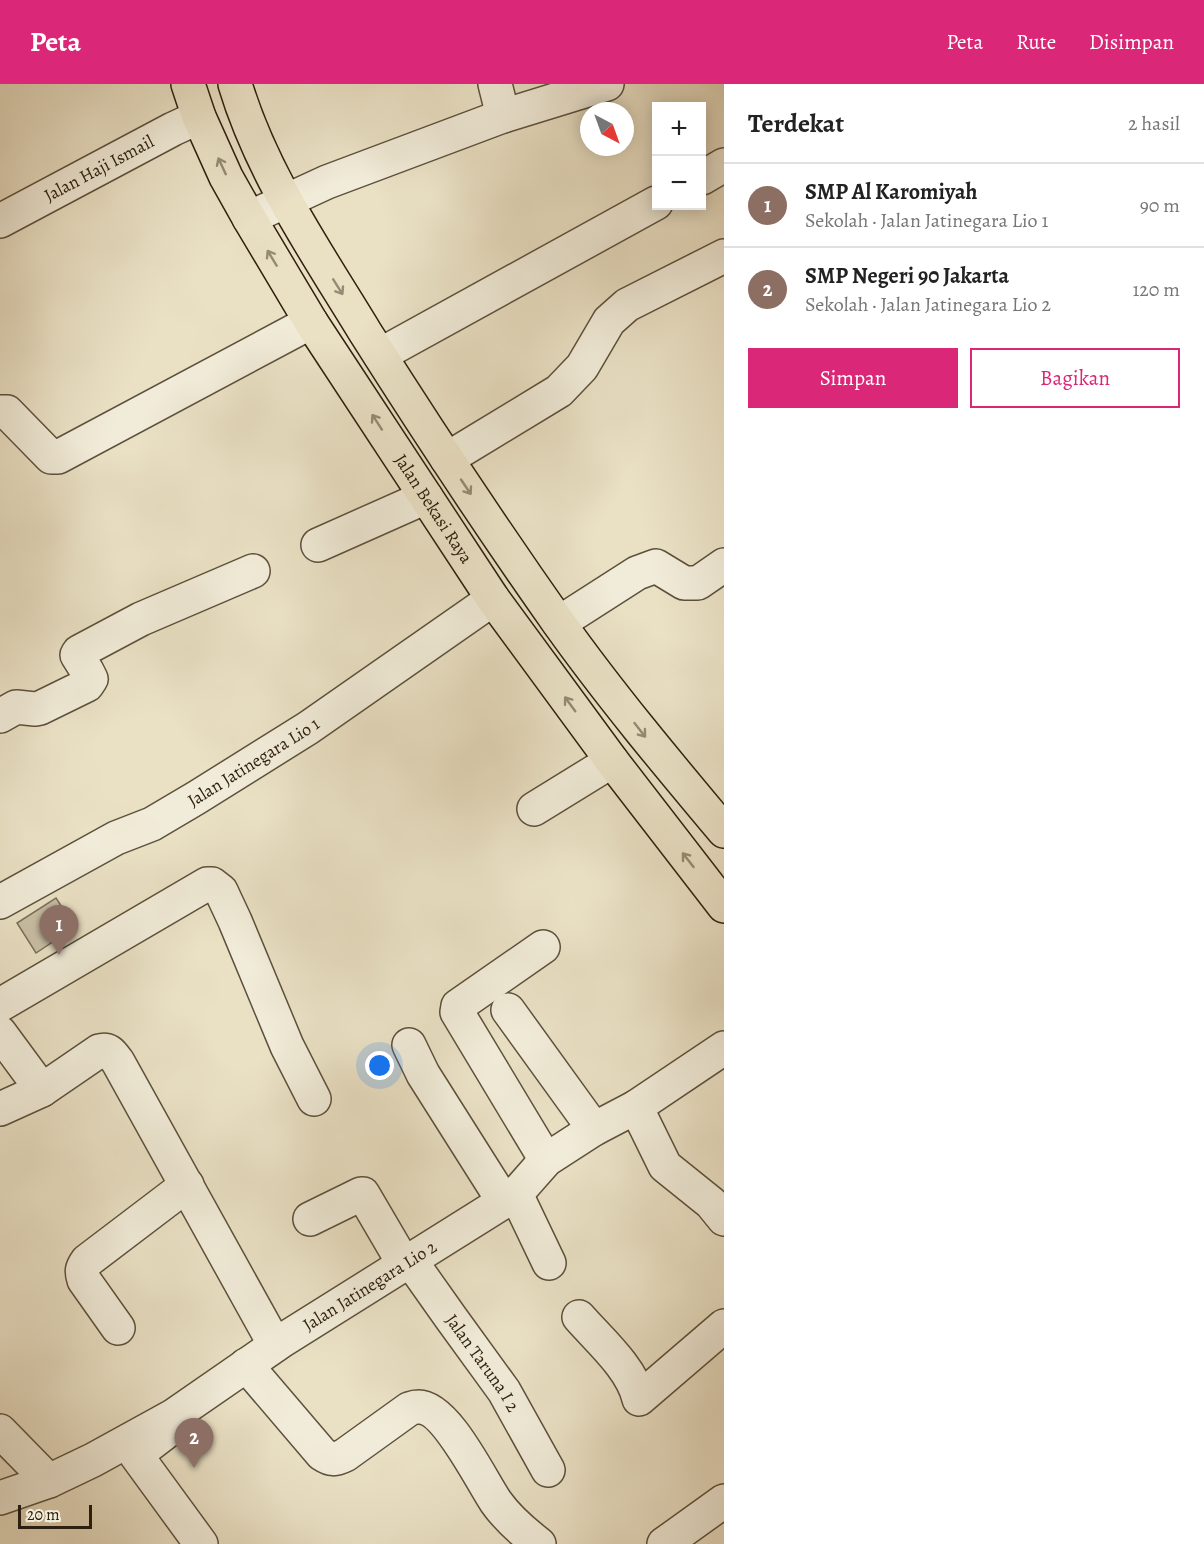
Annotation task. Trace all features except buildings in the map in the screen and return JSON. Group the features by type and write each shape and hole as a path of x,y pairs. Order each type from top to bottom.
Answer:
{"main road":[{"name":"Jalan Bekasi Raya","path":"189,84 199,117 226,177 311,322 493,599 612,761 724,906"},
{"path":"235,84 244,114 286,201 447,459 559,623 640,730 724,831"}],"street":[{"path":"495,84 503,116"},
{"path":"249,218 327,182 503,116 607,84"},
{"name":"Jalan Haji Ismail","path":"0,221 199,117"},
{"path":"706,176 724,165"},
{"path":"380,355 652,206"},
{"path":"447,459 559,391 582,367 609,321 627,305 724,256"},
{"path":"0,412 7,412 51,457 58,457 311,322"},
{"path":"318,545 426,497"},
{"path":"559,623 637,573 656,566 684,583 698,583 724,565"},
{"path":"0,716 21,706 40,708 87,685 91,679 77,655 79,652 141,619 254,571"},
{"name":"Jalan Jatinegara Lio 1","path":"0,902 116,838 152,824 196,798 308,728 493,599"},
{"path":"534,809 612,761"},
{"path":"0,1005 207,884 212,884 221,891 226,901 287,1047 314,1099"},
{"path":"543,946 458,1006 457,1012 546,1160"},
{"path":"508,1010 594,1129"},
{"path":"0,1033 42,1090"},
{"path":"409,1045 423,1074 510,1198 549,1263"},
{"name":"Jalan Jatinegara Lio 2","path":"0,1498 49,1481 113,1450 173,1416 275,1345 510,1198 546,1160 594,1129 636,1107 724,1048"},
{"path":"0,1109 42,1090 99,1051 104,1049 109,1051 118,1062 275,1345"},
{"path":"636,1107 665,1167 711,1203 724,1219"},
{"path":"118,1328 84,1280 81,1273 83,1267 87,1261 187,1185"},
{"name":"Jalan Taruna I 2","path":"310,1219 363,1194 407,1262 504,1391 548,1470"},
{"path":"579,1317 625,1369 637,1390 639,1399 724,1326"},
{"path":"246,1365 328,1459 335,1460 345,1455 409,1409 418,1407 429,1410 453,1432 510,1521 539,1544"},
{"path":"173,1416 177,1424 136,1455 201,1544"},
{"path":"0,1431 49,1481"},
{"path":"664,1544 724,1501"}],"shaded area":[{"path":"56,898 75,927 36,953 17,923"}],"place":[{"name":"SMP Al Karomiyah","path":"59,955"},
{"name":"SMP Negeri 90 Jakarta","path":"194,1468"}]}
